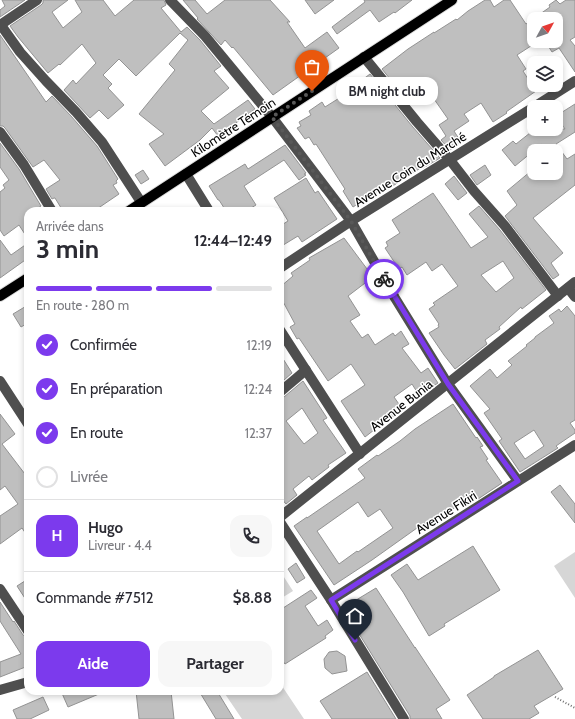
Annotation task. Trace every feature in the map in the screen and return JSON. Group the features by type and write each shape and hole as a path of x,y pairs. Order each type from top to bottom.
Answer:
{"main road":[{"name":"Kilomètre Témoin","path":"134,207 452,0"},
{"path":"0,296 24,281"}],"street":[{"path":"37,0 0,25 20,52 102,142 141,202"},
{"path":"170,0 205,36 272,117 351,221 395,298 448,384 518,481"},
{"path":"364,57 474,191 505,226 558,296"},
{"name":"Avenue Coin du Marché","path":"545,100 575,81"},
{"name":"Avenue Coin du Marché","path":"284,265 351,221 527,111"},
{"path":"0,132 24,165 50,207"},
{"path":"186,174 207,207"},
{"path":"572,285 575,297"},
{"name":"Avenue Bunia","path":"284,514 572,285"},
{"path":"284,336 360,454"},
{"path":"284,389 306,370"},
{"path":"0,381 24,418"},
{"name":"Avenue Fikiri","path":"331,600 575,446"},
{"path":"284,528 331,600 404,719"},
{"path":"0,589 24,625"},
{"path":"0,690 24,683"}],"path":[{"path":"555,697 575,708"}],"shaded area":[{"path":"575,552 575,598 554,566"},
{"path":"284,577 293,591 284,597"},
{"path":"284,689 304,719 242,719 226,695 284,695"}],"building":[{"path":"2,0 25,0 0,17 0,10 5,6"},
{"path":"43,0 68,0 52,12 63,28 82,12 75,0 103,0 115,16 134,0 164,0 166,5 161,8 181,32 187,27 200,40 221,66 214,71 229,88 201,111 214,124 248,100 255,109 218,136 212,128 200,140 165,166 149,144 164,134 139,114 175,70 169,64 188,40 180,33 136,76 119,59 103,75 112,84 108,88 124,105 108,119 99,110 90,118 64,90 73,80 76,84 96,63 82,44 60,65 59,64 48,73 10,26 41,5"},
{"path":"183,0 195,0 207,14 225,0 270,0 290,22 287,22 305,48 327,32 339,48 273,95 233,47 232,48 225,40 221,45 197,19 198,18"},
{"path":"305,0 334,0 315,14"},
{"path":"364,0 412,0 395,13 394,12 379,22 370,10 337,34 332,27 365,2"},
{"path":"485,0 490,0 494,7 504,0 510,0 526,24 527,23 528,48 517,55 526,69 523,71 527,77 527,92 535,92 493,122 481,103 464,114 469,121 454,131 461,142 450,150 441,140 446,136 439,125 448,119 434,99 427,103 424,98 420,100 408,81 398,89 382,69 408,49 434,32 456,19 457,20"},
{"path":"556,0 560,4 566,0 575,0 575,37 570,40 575,46 575,72 559,48 563,48 563,12 543,12"},
{"path":"0,35 46,102 52,96 97,146 118,179 116,181 117,183 113,185 119,194 100,207 61,207 55,198 52,199 46,189 60,180 44,160 33,167 5,128 0,126"},
{"path":"549,48 559,48 552,52"},
{"path":"370,74 440,158 423,168 422,167 388,189 386,186 353,207 343,191 345,189 316,144 314,145 309,137 305,139 297,128 301,126 299,122 311,115 309,111 322,102 325,107 360,85 358,83"},
{"path":"575,104 575,132 556,144 527,144 527,156 515,166 502,150 513,141 516,144 527,135 563,136 563,129 565,129 563,126 563,112"},
{"path":"0,143 19,169 41,206 24,207 24,233 19,225 4,236 0,230 0,192 5,188 3,185 9,180 0,167"},
{"path":"285,145 306,175 299,180 284,160 244,186 256,205 253,207 223,207 209,186 245,164 248,169"},
{"path":"563,154 567,159 575,154 575,185 533,218 563,253 551,263 559,275 553,279 505,216 517,205 507,191 527,174 527,180 563,180"},
{"path":"485,165 491,175 477,185 470,175"},
{"path":"143,170 149,179 141,184 135,175"},
{"path":"454,176 467,193 458,200 445,184"},
{"path":"306,178 315,193 318,191 337,219 302,242 298,236 284,245 284,224 288,221 284,214 284,207 279,207 274,198"},
{"path":"433,193 471,248 488,237 469,214 479,206 500,230 546,290 522,309 521,307 499,327 500,329 485,340 487,344 455,369 429,333 439,327 439,324 429,309 435,305 433,303 458,286 442,264 432,271 426,262 407,275 402,267 399,269 385,248 388,246 386,242 400,233 392,220","holes":["503,261 514,278 496,292 481,275"]},
{"path":"344,238 373,277 348,296 360,315 350,321 362,338 368,334 375,345 393,333 395,336 401,331 409,344 402,348 421,373 428,368 438,383 427,390 425,386 417,392 412,384 394,397 403,410 393,417 392,416 365,437 341,401 365,385 351,364 328,381 290,327 295,324 284,303 284,284 293,276 291,273 310,260 309,258"},
{"path":"0,240 11,255 24,246 24,261 0,278"},
{"path":"567,306 575,316 575,420 570,423 575,430 575,433 556,446 558,448 520,472 499,441 502,439 484,413 490,409 470,386 490,369 497,378 512,365 508,361 527,346 526,345 535,337 554,323 549,316 559,309 561,312","holes":["534,430 544,446 525,459 514,443"]},
{"path":"24,307 24,325 21,327 13,314"},
{"path":"284,360 292,373 284,380"},
{"path":"303,381 327,418 323,420 346,453 328,465 329,467 312,480 309,476 293,489 297,495 286,504 284,502 284,397","holes":["302,408 318,433 304,444 286,421"]},
{"path":"453,404 483,446 480,447 488,459 486,460 502,483 478,499 476,497 464,505 462,503 426,526 424,523 334,585 294,526 365,478 358,469 400,441 415,429","holes":["358,502 368,517 380,509 393,528 339,564 317,531"]},
{"path":"0,414 15,434 2,444 24,473 24,531 22,528 0,544 0,516 18,504 5,486 0,490"},
{"path":"560,485 575,504 575,523 551,492"},
{"path":"473,546 500,590 444,624 445,626 429,636 391,575 407,564 418,580"},
{"path":"296,563 305,578 297,583 288,569"},
{"path":"24,582 24,597 17,586"},
{"path":"376,588 450,700 436,709 442,719 410,719 410,716 343,608"},
{"path":"311,590 317,598 305,606 318,626 327,620 333,630 325,636 326,638 285,664 284,663 284,607"},
{"path":"0,602 24,636 24,668 0,677 0,662 21,654 0,621"},
{"path":"538,650 563,689 534,706 539,713 529,719 483,719 467,695 494,676"},
{"path":"337,651 345,656 347,671 332,674 325,668 324,659 329,652"},
{"path":"367,672 396,719 332,719 320,701"},
{"path":"63,695 96,695 68,707"},
{"path":"136,695 171,695 174,719 139,719"},
{"path":"201,695 219,695 234,719 216,719"},
{"path":"43,697 49,710 30,719 17,719 13,710"}],"way so far":[{"path":"312,91 272,117 351,221 384,279"}],"place":[{"name":"BM night club","path":"312,91"}],"route":[{"path":"355,640 331,600 518,481 448,384 384,279"}]}
